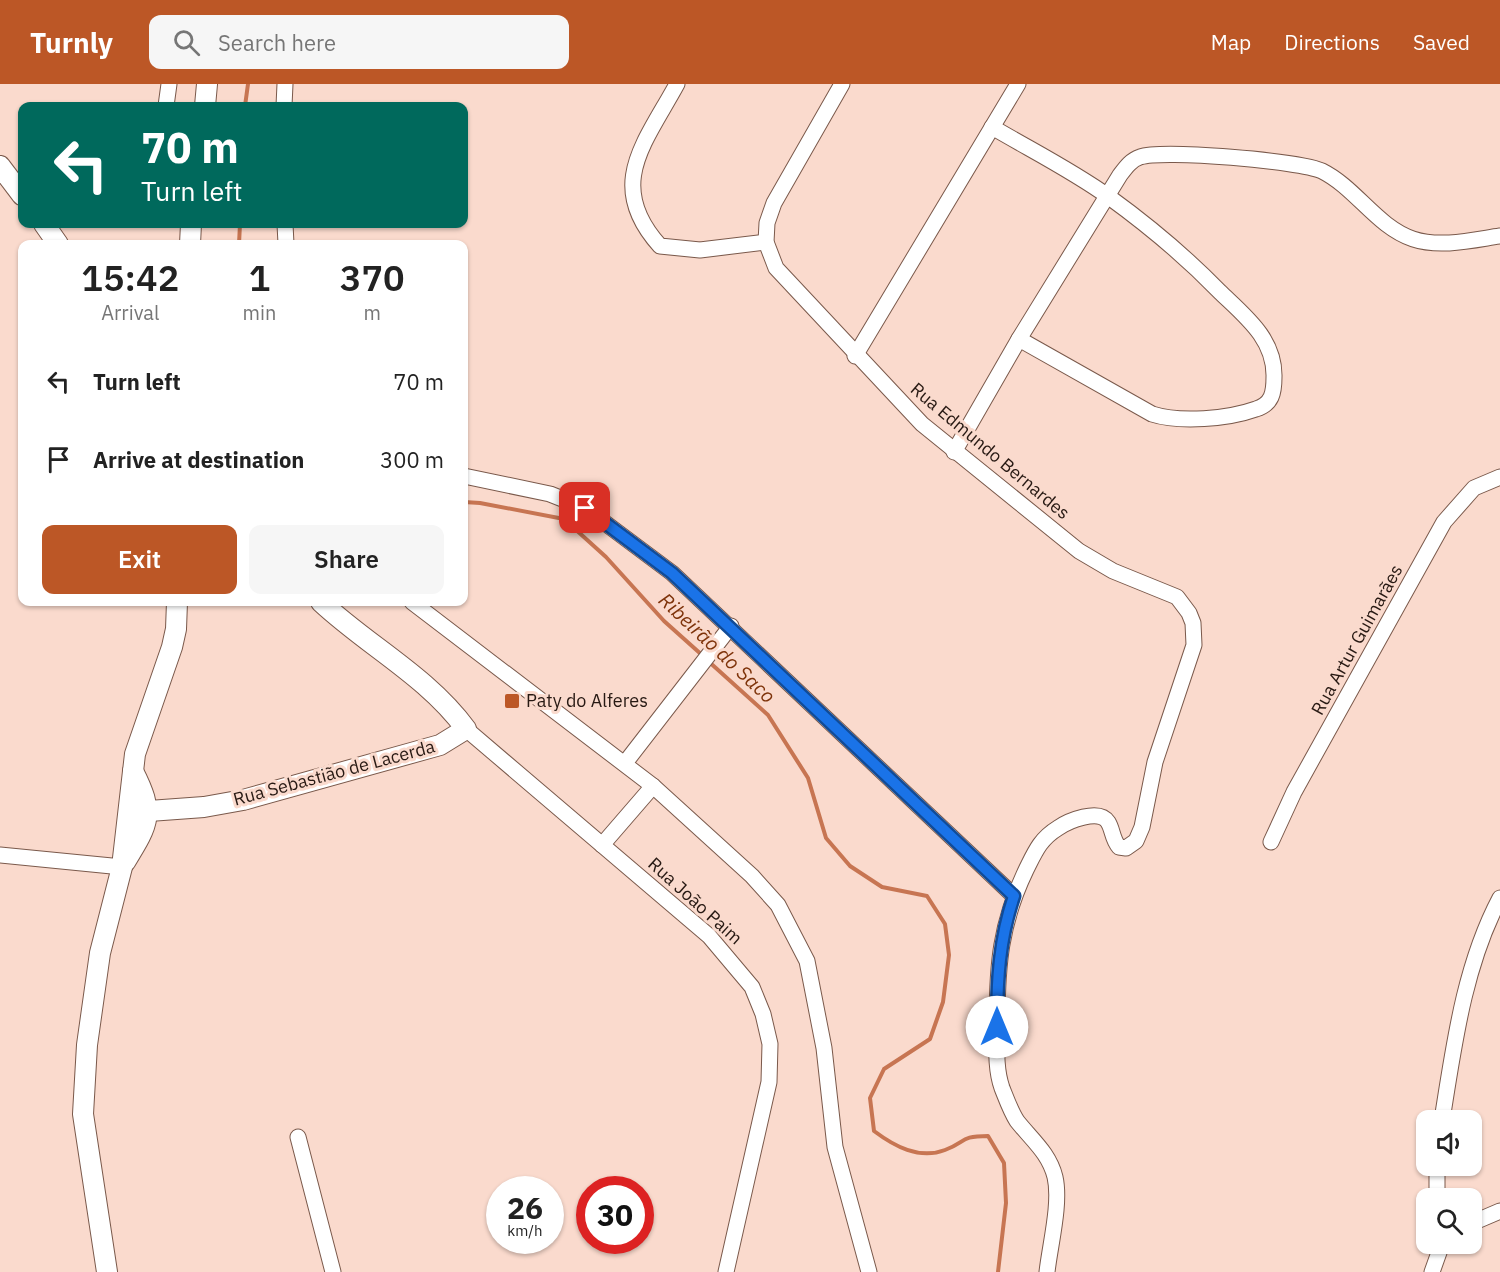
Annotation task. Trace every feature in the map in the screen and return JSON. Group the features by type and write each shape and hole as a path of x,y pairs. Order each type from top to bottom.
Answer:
{"main road":[{"path":"205,102 207,84"},
{"path":"0,166 18,190"},
{"path":"107,1272 83,1114 92,997 108,917 122,867 134,763 172,647 176,629 177,606"},
{"path":"326,606 417,678 452,709 466,729"},
{"name":"Rua Sebastião de Lacerda","path":"149,810 204,807 243,800 440,745 466,729"},
{"path":"122,867 143,832 149,810 134,763"}],"street":[{"path":"167,102 169,84"},
{"path":"284,102 285,84"},
{"path":"677,84 633,163 632,196 642,226 660,246 699,250 766,242 767,223 774,203 842,84"},
{"path":"855,356 1018,84"},
{"path":"992,127 1108,196 1178,250 1264,337 1275,368 1271,398 1256,409 1242,413 1182,420 1165,418 1152,414 1019,339"},
{"path":"954,452 1091,221 1131,162 1152,155 1303,165 1335,178 1393,229 1414,239 1444,242 1500,236"},
{"name":"Rua Edmundo Bernardes","path":"766,242 776,268 855,356 922,424 1079,551 1113,571 1177,597 1189,613 1193,623 1194,645 1155,762 1142,827 1136,842 1126,848 1119,847 1113,839 1108,822 1101,817 1091,816 1060,826 1040,840 1014,896"},
{"path":"468,477 549,494 585,508 672,573 1014,896 1004,927 997,967 997,1068 1001,1086 1016,1119 1046,1154 1055,1178 1055,1204 1047,1272"},
{"name":"Rua Artur Guimarães","path":"1272,842 1294,792 1444,522 1474,488 1500,477"},
{"path":"417,606 653,786 752,876 778,905 807,961 815,998 837,1156 869,1272"},
{"path":"625,763 730,627"},
{"name":"Rua João Paim","path":"466,729 709,936 752,987 763,1014 770,1044 769,1082 726,1272"},
{"path":"602,844 653,786"},
{"path":"0,855 122,867"},
{"path":"1444,1110 1467,985 1486,924 1500,898"},
{"path":"298,1137 333,1272"},
{"path":"1482,1219 1500,1211"},
{"path":"1432,1272 1438,1254"}],"waterway":[{"name":"Ribeirão do Saco","path":"246,102 248,84"},
{"name":"Ribeirão do Saco","path":"239,240 240,228"},
{"name":"Ribeirão do Saco","path":"468,502 564,519 606,557 664,621 702,655"},
{"name":"Ribeirão do Saco","path":"707,660 768,715 808,778 826,838 850,866 882,887 927,896 945,924 949,955 943,1002 930,1039 884,1069 870,1098 874,1131 907,1150 926,1153 945,1150 967,1138 988,1136 1004,1163 1006,1203 998,1272"}],"place":[{"name":"Paty do Alferes","path":"512,701"}],"route":[{"path":"585,508 672,573 1014,896 1004,927 997,967 997,1027"}]}
